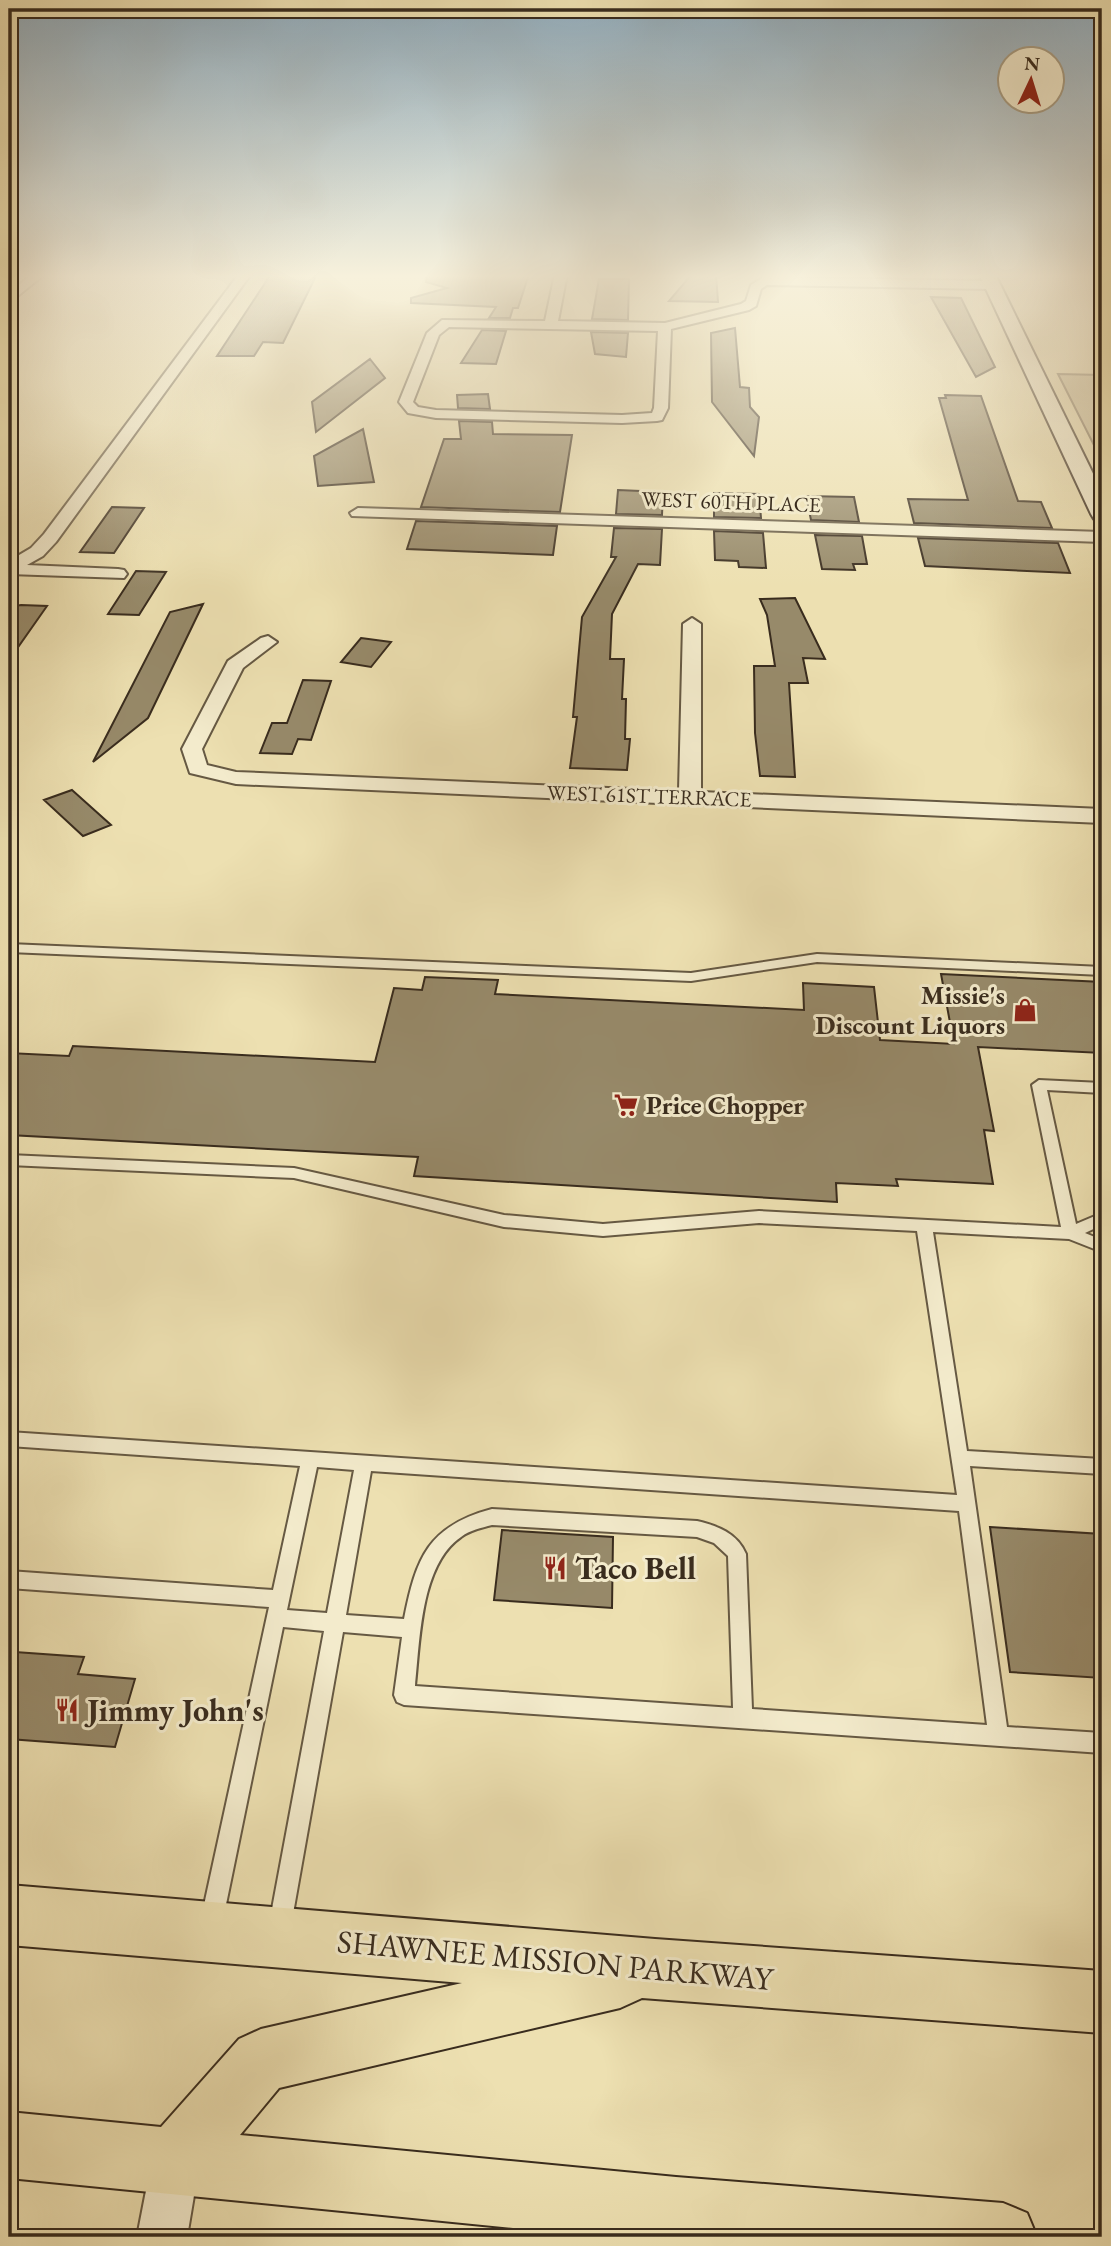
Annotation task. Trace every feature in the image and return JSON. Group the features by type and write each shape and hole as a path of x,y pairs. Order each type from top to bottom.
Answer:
{"highway":[{"name":"SHAWNEE MISSION PARKWAY","path":"9,1915 654,1969 1102,2002"},
{"path":"176,2160 261,2061 654,1969"},
{"path":"9,2145 676,2211 1003,2237"}],"main road":[{"path":"1042,379 1094,478 1102,514"}],"street":[{"path":"9,569 37,552 50,538 168,379"},
{"path":"415,379 406,402 413,410 436,414 622,419 657,417 661,408 662,379"},
{"name":"WEST 60TH PLACE","path":"358,513 1102,537"},
{"path":"9,569 118,574"},
{"path":"690,797 692,624"},
{"name":"WEST 61ST TERRACE","path":"268,642 235,665 192,748 197,769 236,778 1102,816"},
{"path":"162,2237 176,2160"}],"lane":[{"path":"9,948 691,977 817,958 1102,971"},
{"path":"1070,1233 1039,1085 1102,1088"},
{"path":"9,1160 294,1173 504,1222 603,1230 759,1217 1070,1233 1102,1246"},
{"path":"1070,1233 1102,1219"},
{"path":"924,1225 967,1504 998,1736"},
{"path":"9,1439 967,1504"},
{"path":"209,1931 310,1458"},
{"path":"960,1458 1102,1466"},
{"path":"278,1937 364,1463"},
{"path":"743,1718 737,1554 730,1543 717,1534 684,1528 492,1517 478,1519 450,1534 427,1565 420,1583 404,1695 1102,1743"},
{"path":"9,1579 278,1609 334,1624 412,1629"}],"shaded area":[{"path":"1060,379 1102,379 1102,461"}],"building":[{"path":"343,379 384,379 316,432 312,402"},
{"path":"712,379 739,379 740,387 749,388 750,407 759,417 754,456 712,402"},
{"path":"488,394 490,409 458,408 457,395"},
{"path":"945,395 981,396 1018,501 1041,502 1052,528 914,523 908,499 968,500 939,398 946,398"},
{"path":"459,421 492,422 493,434 572,435 560,512 421,507 444,439 461,439"},
{"path":"363,429 374,482 318,486 314,456"},
{"path":"618,490 663,492 662,515 616,514"},
{"path":"714,493 759,494 761,518 714,517"},
{"path":"806,496 854,497 859,522 811,520"},
{"path":"112,507 144,508 114,553 80,552"},
{"path":"416,521 557,526 553,555 407,549"},
{"path":"614,528 662,529 660,565 638,564 612,614 610,659 624,659 622,699 626,699 625,739 630,739 627,770 570,768 577,717 573,717 582,617 616,557 611,557"},
{"path":"714,531 763,533 766,568 739,567 738,561 715,560"},
{"path":"815,535 862,536 867,564 853,564 855,570 822,569"},
{"path":"918,538 1058,543 1070,573 925,566"},
{"path":"136,571 166,572 139,615 108,614"},
{"path":"795,598 825,659 803,658 808,683 789,683 795,777 760,776 755,733 754,666 775,666 767,615 760,599"},
{"path":"203,604 148,718 93,762 170,612"},
{"path":"47,606 9,660 9,607"},
{"path":"361,638 391,642 371,667 341,662"},
{"path":"303,680 331,681 311,740 298,739 292,754 260,753 272,723 287,723"},
{"path":"72,790 111,825 83,836 44,800"},
{"name":"Price Chopper","path":"941,974 1102,982 1102,1053 978,1047 994,1131 984,1130 993,1184 896,1179 898,1186 836,1183 837,1202 414,1176 418,1157 9,1135 9,1053 69,1056 73,1046 375,1062 394,988 422,990 425,977 498,980 495,994 804,1010 803,983 874,987 880,1040 954,1044"},
{"path":"990,1527 1102,1534 1102,1678 1010,1672"},
{"name":"Taco Bell","path":"502,1530 613,1537 612,1608 494,1600"},
{"name":"Jimmy John's","path":"15,1652 84,1657 78,1674 135,1679 115,1747 9,1739 9,1671"}],"place":[{"name":"Missie's Discount Liquors","path":"1025,1010"},
{"name":"Price Chopper","path":"626,1105"},
{"name":"Taco Bell","path":"555,1568"},
{"name":"Jimmy John's","path":"67,1710"}]}
